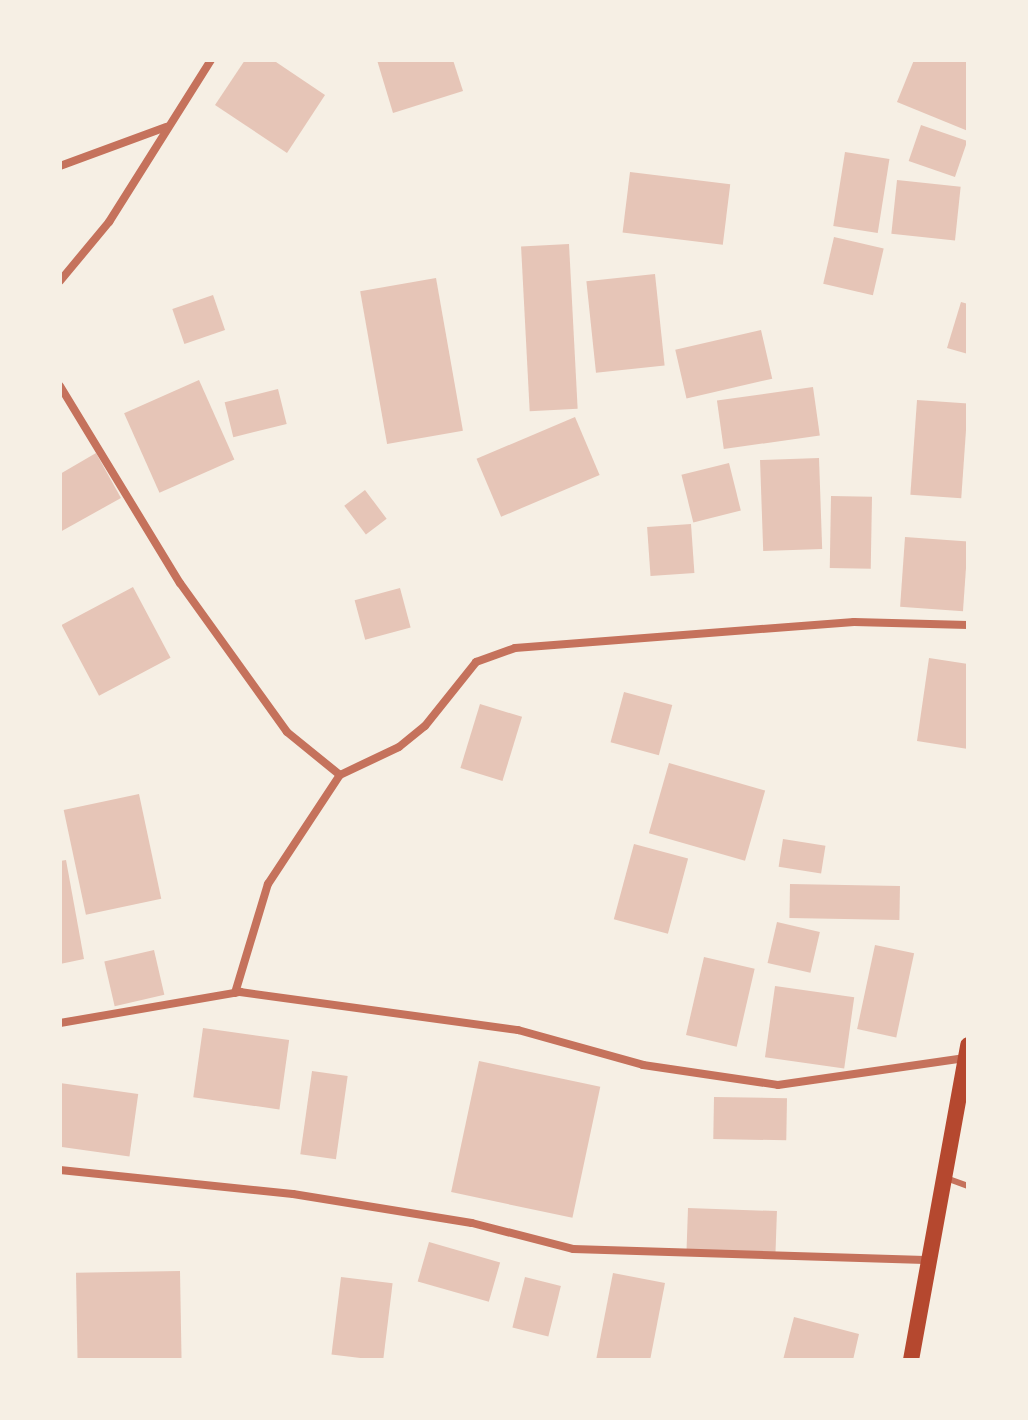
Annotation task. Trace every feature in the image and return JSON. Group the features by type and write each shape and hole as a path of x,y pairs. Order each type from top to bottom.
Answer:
{"main road":[{"path":"911,1360 925,1260 946,1178 966,1052"}],"street":[{"path":"60,281 109,222 211,60"},
{"path":"60,166 167,126"},
{"path":"60,386 180,583 278,720 340,775"},
{"path":"235,993 268,884 340,775 399,747 476,662 495,653 854,622 968,625"},
{"path":"60,1023 235,993 518,1030 643,1065 778,1085 966,1052"},
{"path":"60,1170 293,1194 472,1223 573,1249 925,1260"}],"lane":[{"path":"946,1178 968,1186"}],"building":[{"path":"245,60 273,60 325,95 287,153 215,105"},
{"path":"377,60 453,60 463,91 393,113"},
{"path":"914,60 968,61 968,131 897,102"},
{"path":"921,125 967,141 955,177 909,161"},
{"path":"845,152 889,159 878,233 833,226"},
{"path":"630,172 730,184 723,245 623,233"},
{"path":"897,180 961,187 955,240 891,234"},
{"path":"834,237 884,248 873,295 823,284"},
{"path":"569,244 578,409 530,411 521,247"},
{"path":"655,274 665,365 596,373 586,281"},
{"path":"436,278 463,431 387,444 360,291"},
{"path":"213,295 225,330 184,344 172,309"},
{"path":"961,302 968,304 968,354 947,348"},
{"path":"761,330 772,379 687,399 675,350"},
{"path":"199,380 234,459 159,493 124,413"},
{"path":"813,387 820,436 724,449 717,400"},
{"path":"278,389 287,424 233,437 225,402"},
{"path":"917,400 968,404 961,498 910,495"},
{"path":"575,417 600,475 501,517 477,459"},
{"path":"96,453 121,498 60,532 60,474"},
{"path":"819,458 822,549 763,551 760,460"},
{"path":"729,463 741,511 693,522 681,475"},
{"path":"365,490 387,519 366,534 344,506"},
{"path":"831,496 872,497 871,569 830,568"},
{"path":"691,524 694,573 651,576 647,527"},
{"path":"905,537 968,541 963,611 900,607"},
{"path":"133,587 171,658 99,696 61,625"},
{"path":"400,588 411,628 365,640 355,600"},
{"path":"929,658 968,664 968,749 917,741"},
{"path":"624,692 672,705 659,755 611,742"},
{"path":"480,704 522,717 502,781 460,768"},
{"path":"669,763 765,791 745,861 649,833"},
{"path":"139,794 161,899 86,915 64,810"},
{"path":"783,839 825,846 821,873 779,867"},
{"path":"634,844 688,858 668,934 614,919"},
{"path":"66,860 84,959 60,964 60,861"},
{"path":"790,884 900,886 899,920 789,918"},
{"path":"777,922 820,932 810,973 768,963"},
{"path":"875,945 914,953 896,1037 857,1029"},
{"path":"154,950 164,995 115,1006 104,961"},
{"path":"704,957 755,969 737,1047 686,1035"},
{"path":"775,986 854,997 844,1068 765,1057"},
{"path":"203,1028 289,1040 279,1109 193,1097"},
{"path":"479,1061 600,1087 572,1218 451,1192"},
{"path":"312,1071 348,1076 336,1159 300,1154"},
{"path":"60,1083 138,1094 129,1156 60,1147"},
{"path":"714,1097 787,1098 786,1140 713,1139"},
{"path":"688,1208 777,1211 775,1253 687,1250"},
{"path":"429,1242 500,1262 489,1302 418,1281"},
{"path":"180,1271 182,1360 78,1360 76,1273"},
{"path":"613,1273 665,1283 650,1360 596,1360"},
{"path":"341,1277 393,1283 383,1360 331,1354"},
{"path":"525,1277 561,1286 548,1336 512,1327"},
{"path":"794,1317 859,1334 853,1360 783,1360"}]}
